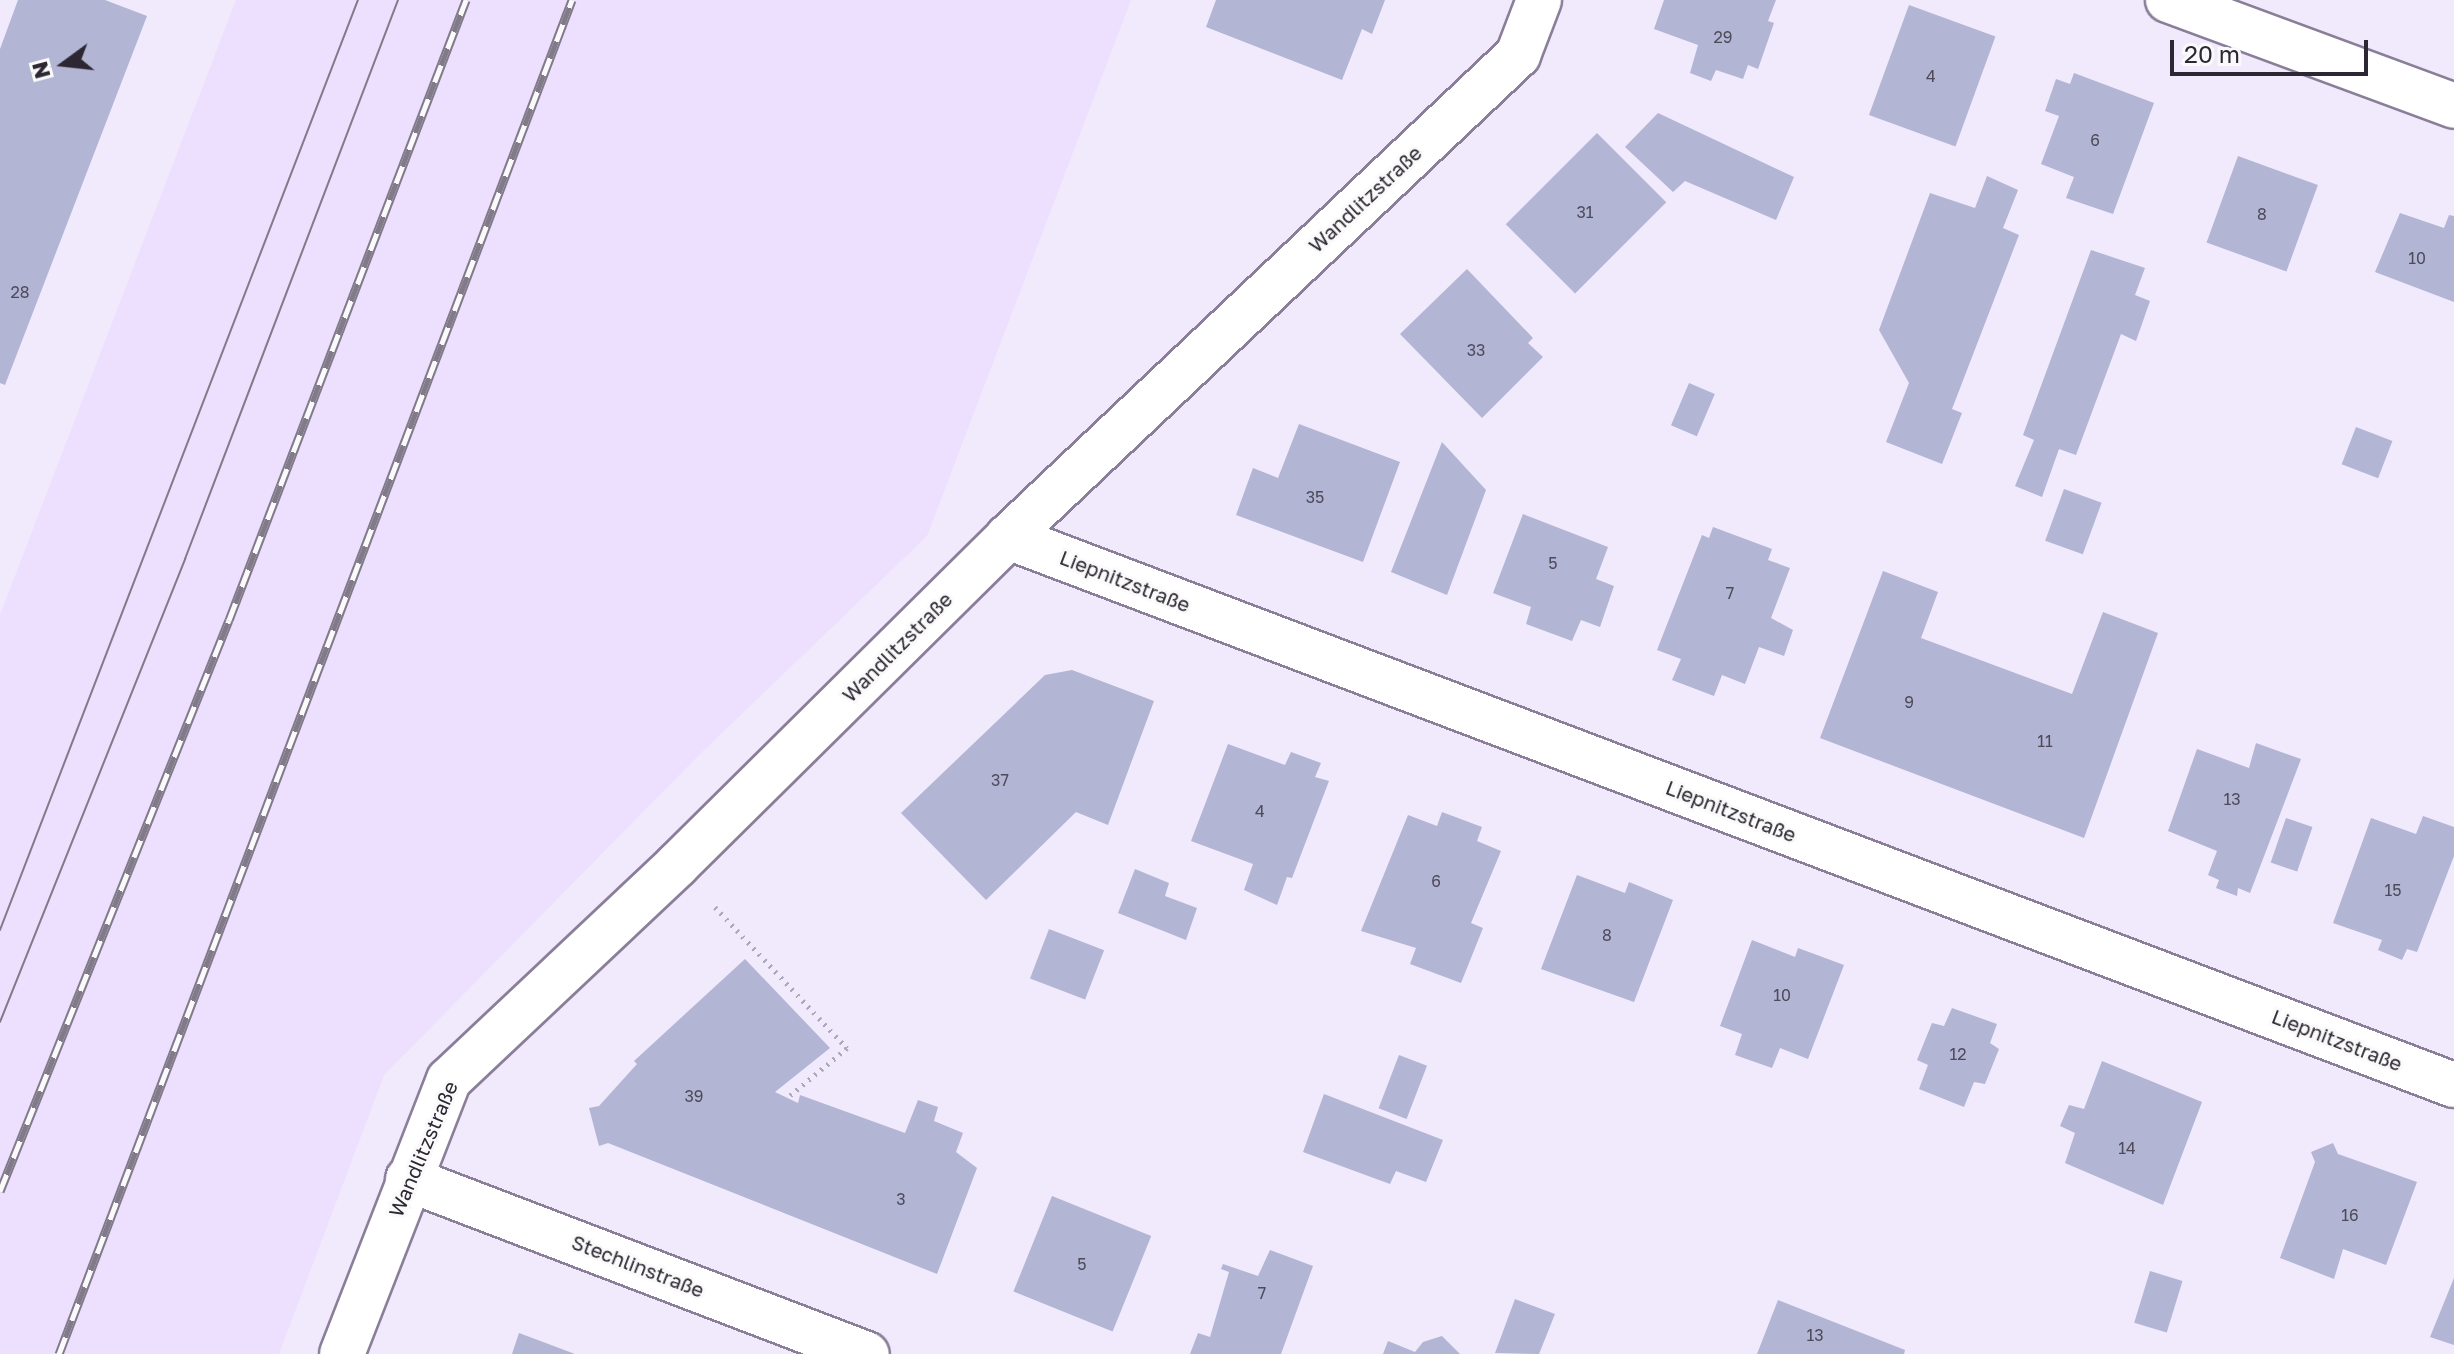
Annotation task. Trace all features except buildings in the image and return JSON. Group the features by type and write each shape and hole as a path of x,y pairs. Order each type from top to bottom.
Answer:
{"street":[{"name":"Wandlitzstraße","path":"342,1354 449,1080 677,865 1008,537 1518,55 1539,0"},
{"path":"2168,0 2454,106"},
{"name":"Liepnitzstraße","path":"1008,537 2454,1085"},
{"name":"Stechlinstraße","path":"408,1179 867,1354"}],"path":[{"path":"721,914 847,1048 787,1098"}],"shaded area":[{"path":"236,0 1131,0 927,536 700,754 384,1075 279,1354 0,1354 0,615"}],"tram line":[{"path":"0,930 358,0"},
{"path":"0,1022 185,559 398,0"}],"railway":[{"path":"0,1191 229,620 466,0"},
{"path":"59,1354 572,0"}]}
